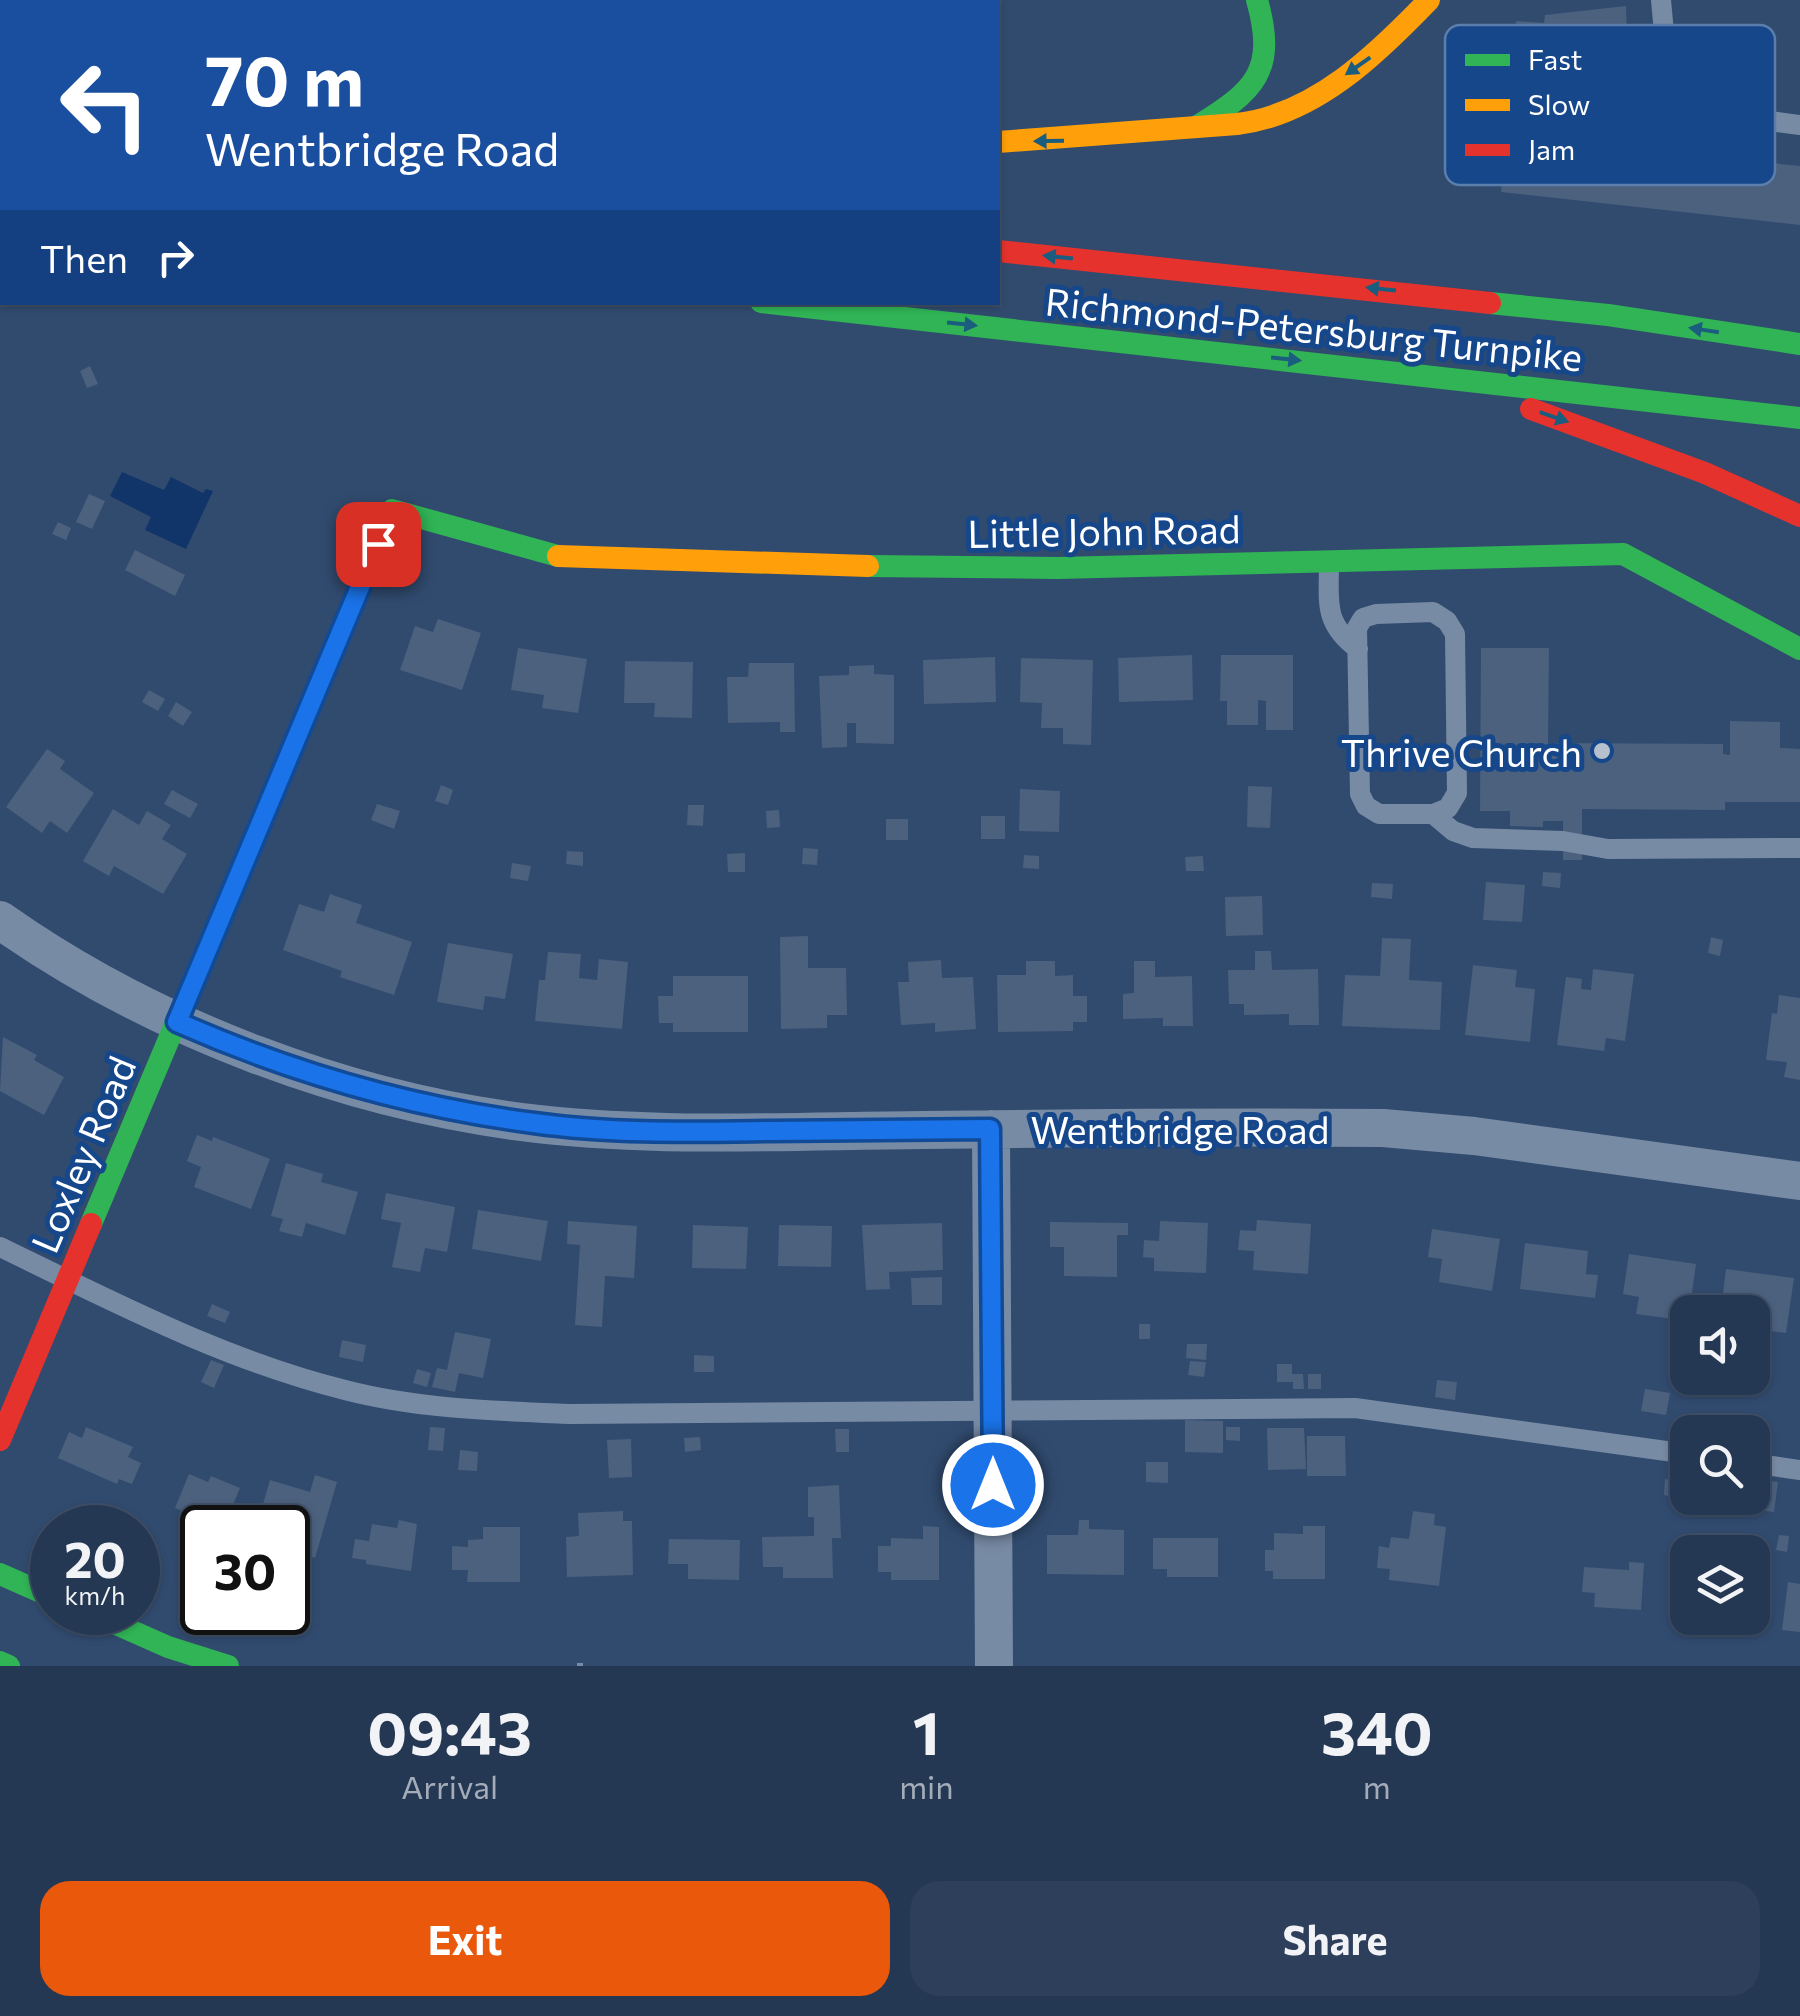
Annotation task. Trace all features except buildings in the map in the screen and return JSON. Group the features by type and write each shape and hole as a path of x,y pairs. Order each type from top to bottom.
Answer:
{"main road":[{"path":"1196,127 1237,103 1264,66 1267,36 1257,0"},
{"path":"1000,142 1075,140 1244,125 1276,116 1370,58 1429,0"},
{"name":"Richmond-Petersburg Turnpike","path":"1000,250 1608,315 1800,344"},
{"name":"Richmond-Petersburg Turnpike","path":"788,305 1800,418"},
{"path":"1428,375 1615,438 1800,516"},
{"name":"Little John Road","path":"392,510 550,556 757,565 1058,568 1623,554 1800,649"},
{"name":"Loxley Road","path":"0,1440 392,510"},
{"path":"0,1574 30,1587"},
{"path":"141,1635 228,1666"},
{"path":"0,1662 9,1666"}],"street":[{"name":"Wentbridge Road","path":"0,920 40,948 143,1007 211,1038 340,1082 442,1108 538,1124 669,1132 1383,1128 1474,1136 1800,1181"},
{"path":"990,1129 994,1666"}],"lane":[{"path":"1661,0 1663,25"},
{"path":"1775,122 1800,125"},
{"path":"1329,561 1329,610 1334,626 1358,649"},
{"path":"1433,612 1447,621 1456,634 1458,793 1448,808 1433,814 1379,814 1366,806 1360,794 1357,628 1363,618 1433,612"},
{"path":"1433,814 1453,831 1474,838 1562,841 1608,849 1800,848"},
{"path":"0,1247 236,1357 347,1391 468,1409 572,1414 1355,1408 1670,1452"},
{"path":"1770,1466 1800,1470"}],"water":[{"path":"122,472 164,490 171,477 203,493 206,489 213,491 186,549 145,530 151,517 110,496"}],"traffic: fast":[{"path":"1196,127 1233,102 1256,77 1264,45 1257,0"},
{"path":"1490,303 1608,315 1800,344"},
{"path":"788,305 1800,418"},
{"path":"91,1224 392,510 558,556"},
{"path":"868,566 1058,568 1623,554 1800,649"},
{"path":"0,1574 30,1587"},
{"path":"141,1635 228,1666"},
{"path":"0,1662 9,1666"}],"traffic: slow":[{"path":"1000,142 1237,124 1266,118 1293,108 1343,79 1429,0"},
{"path":"558,556 868,566"}],"traffic: jam":[{"path":"1000,251 1490,303"},
{"path":"1531,409 1705,473 1800,516"},
{"path":"0,1440 91,1224"}],"place":[{"name":"Thrive Church","path":"1602,751"}],"route":[{"path":"378,544 177,1022 211,1038 340,1082 442,1108 538,1124 669,1132 990,1129 993,1485"}]}
